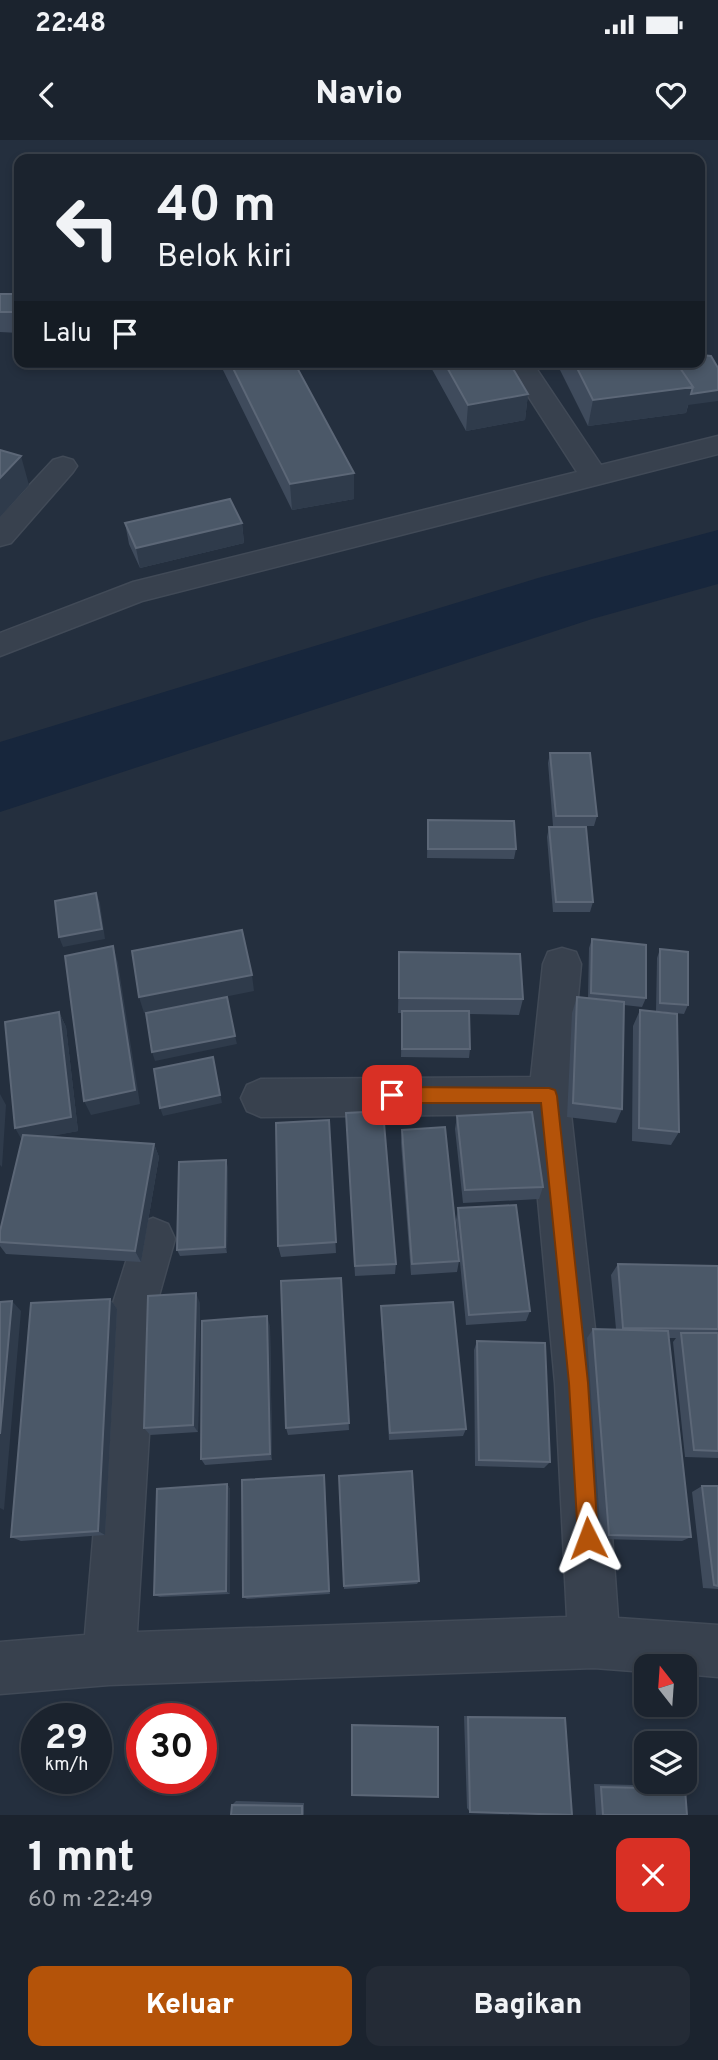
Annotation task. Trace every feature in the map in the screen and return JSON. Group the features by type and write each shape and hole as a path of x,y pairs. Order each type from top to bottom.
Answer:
{"street":[{"path":"524,368 594,476"},
{"path":"0,645 133,593 718,445"},
{"path":"0,536 64,466"},
{"path":"562,964 549,1096 578,1383 594,1642"},
{"path":"261,1098 549,1096"},
{"path":"109,1659 135,1303 153,1239"},
{"path":"0,1668 109,1659 594,1642 718,1651"}],"building":[{"path":"0,294 14,294 14,312 0,312"},
{"path":"705,355 711,356 718,368 718,390 691,394 693,387 680,368 705,368"},
{"path":"233,368 297,368 354,473 290,484"},
{"path":"447,368 513,368 528,394 468,405"},
{"path":"577,368 680,368 693,387 593,400"},
{"path":"0,450 21,456 0,478"},
{"path":"230,499 242,523 136,548 125,523"},
{"path":"550,753 590,753 597,816 556,816"},
{"path":"428,820 514,821 516,849 428,849"},
{"path":"549,827 586,827 593,902 556,902"},
{"path":"96,893 102,929 59,937 55,901"},
{"path":"242,930 252,975 139,997 132,951"},
{"path":"592,939 646,945 646,998 591,993"},
{"path":"113,946 135,1090 84,1101 65,956"},
{"path":"660,949 688,952 688,1005 660,1003"},
{"path":"399,952 520,954 523,999 399,998"},
{"path":"227,997 235,1036 152,1052 146,1013"},
{"path":"577,997 624,1002 622,1109 573,1103"},
{"path":"640,1010 677,1014 679,1132 639,1128"},
{"path":"402,1011 469,1011 470,1049 402,1049"},
{"path":"59,1012 71,1117 15,1128 5,1022"},
{"path":"213,1057 220,1095 160,1108 154,1069"},
{"path":"383,1111 396,1264 355,1266 346,1113"},
{"path":"532,1112 543,1187 465,1190 457,1116"},
{"path":"329,1120 336,1242 278,1246 276,1123"},
{"path":"445,1127 459,1261 412,1264 402,1130"},
{"path":"23,1135 154,1144 135,1251 0,1242 0,1231"},
{"path":"226,1160 225,1247 177,1250 179,1162"},
{"path":"516,1205 530,1311 469,1315 458,1208"},
{"path":"618,1264 718,1266 718,1329 623,1328"},
{"path":"341,1278 349,1423 286,1428 281,1281"},
{"path":"196,1293 193,1425 144,1428 148,1296"},
{"path":"110,1299 98,1531 11,1537 31,1303"},
{"path":"12,1301 0,1434 0,1302"},
{"path":"453,1302 466,1429 390,1433 381,1306"},
{"path":"267,1316 270,1454 201,1459 202,1321"},
{"path":"593,1329 668,1331 691,1537 609,1535"},
{"path":"681,1333 718,1333 718,1451 694,1450"},
{"path":"477,1341 545,1343 550,1462 479,1460"},
{"path":"412,1471 419,1581 344,1586 339,1476"},
{"path":"324,1475 329,1591 243,1597 242,1480"},
{"path":"227,1484 226,1591 154,1595 157,1489"},
{"path":"702,1486 718,1486 718,1586 714,1585"},
{"path":"468,1717 565,1718 572,1815 470,1812"},
{"path":"352,1725 438,1727 438,1797 352,1795"},
{"path":"601,1787 634,1788 634,1794 685,1794 687,1815 603,1815"},
{"path":"232,1805 302,1806 302,1815 231,1815"}],"waterway":[{"path":"0,777 567,598 718,557"}],"route":[{"path":"392,1095 549,1096 578,1383 588,1538"}]}
